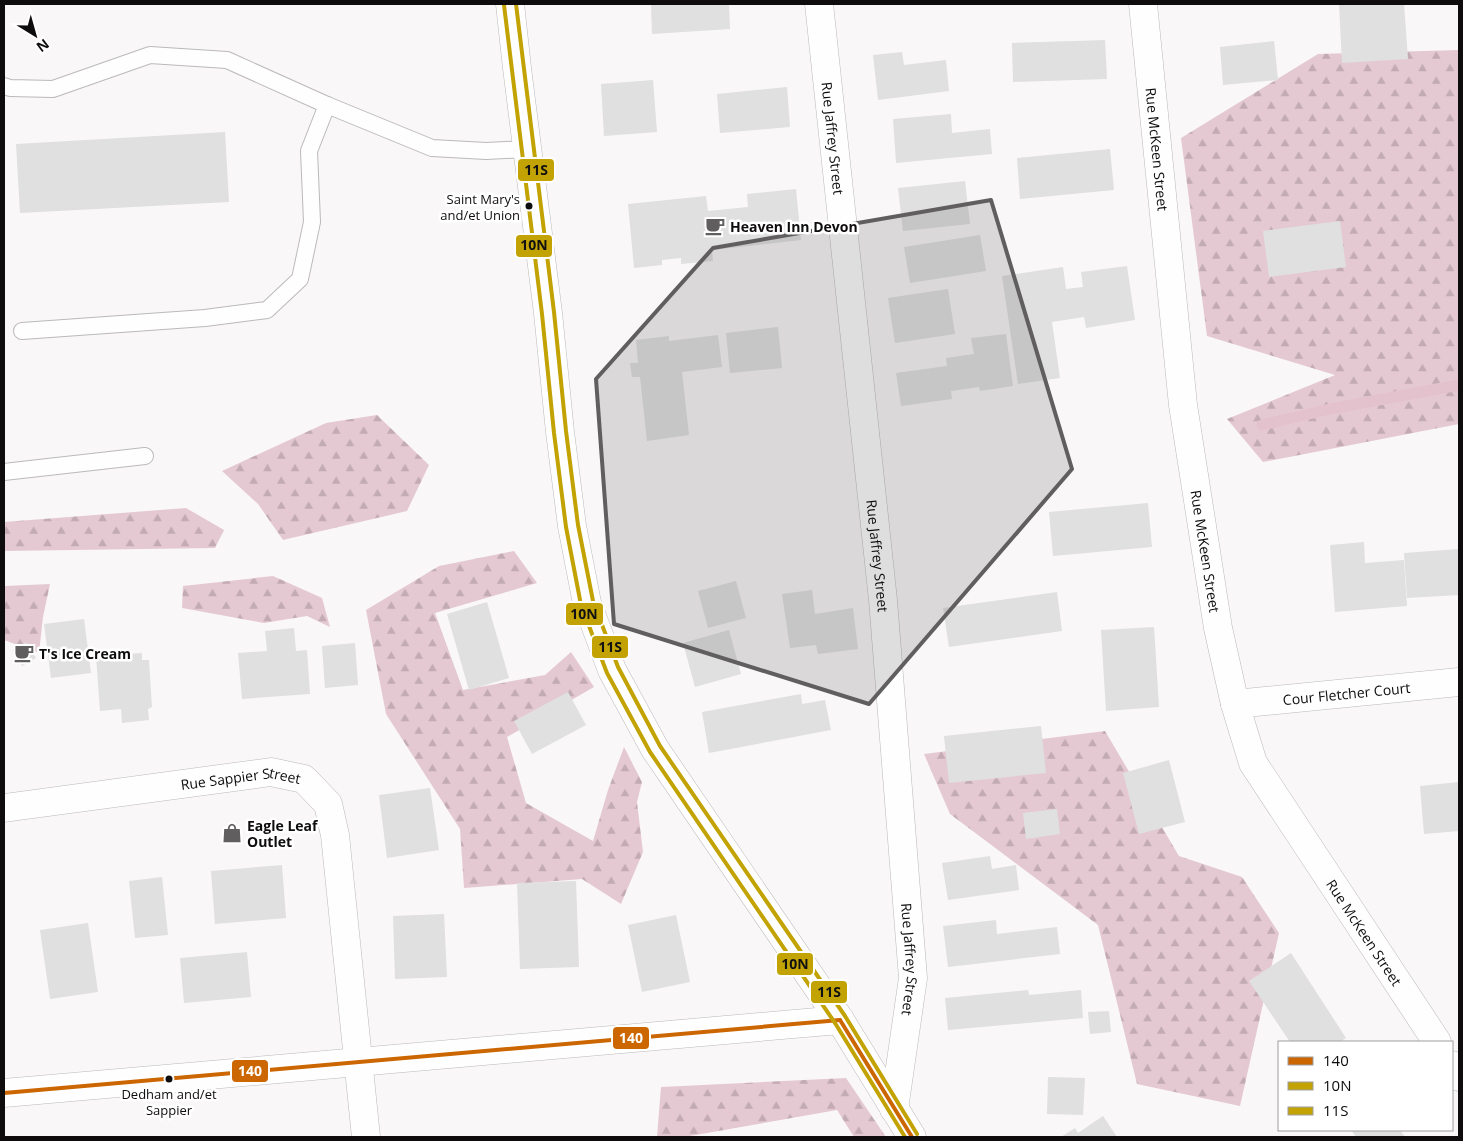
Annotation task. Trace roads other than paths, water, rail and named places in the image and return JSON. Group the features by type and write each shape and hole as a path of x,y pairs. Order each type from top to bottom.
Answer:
{"street":[{"path":"495,4 516,68"},
{"path":"510,4 516,68 548,313 572,526 587,603 612,670 655,748 840,1020 912,1137"},
{"name":"Rue Jaffrey Street","path":"819,4 883,600 913,978 894,1109"},
{"name":"Rue McKeen Street","path":"1143,4 1183,405 1218,628 1235,704 1254,763 1436,1041"},
{"name":"Cour Fletcher Court","path":"1235,704 1459,682"},
{"name":"Rue Sappier Street","path":"4,808 271,772 304,779 328,804 335,836 366,1137"},
{"path":"4,1093 840,1020"}],"lane":[{"path":"4,86 10,88 53,89 150,55 227,60 327,105 432,148 486,151 527,149"},
{"path":"22,331 205,318 267,310 300,279 312,222 309,151 327,105"},
{"path":"4,472 145,456"}],"waterway":[{"path":"1262,425 1330,409 1459,385"}],"place":[{"name":"Saint Mary's and/et Union","path":"529,206"},
{"name":"Heaven Inn Devon","path":"715,226"},
{"name":"T's Ice Cream","path":"24,653"},
{"name":"Eagle Leaf Outlet","path":"232,833"},
{"name":"Dedham and/et Sappier","path":"169,1079"}]}
